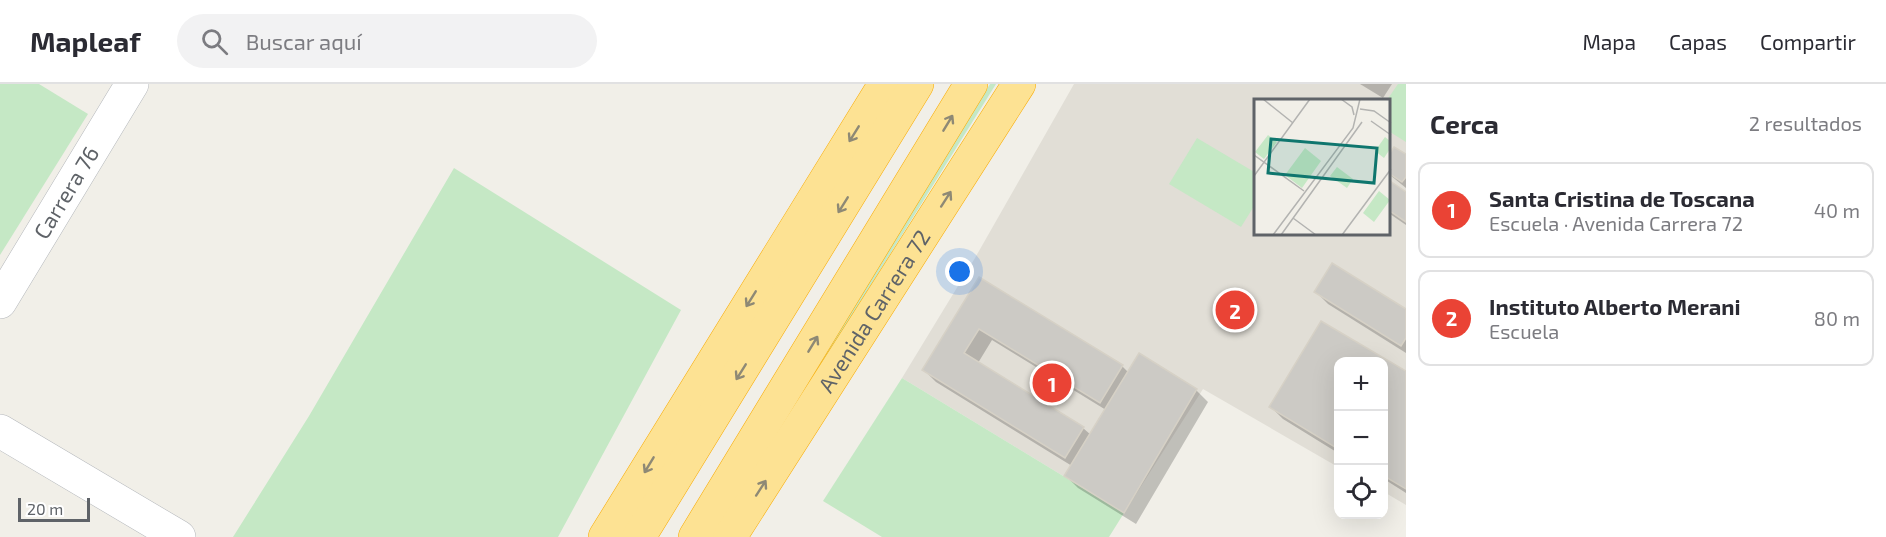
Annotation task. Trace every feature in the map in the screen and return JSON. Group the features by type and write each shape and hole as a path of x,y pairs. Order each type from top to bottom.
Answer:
{"highway":[{"path":"605,537 885,84"},
{"path":"639,537 918,84"},
{"name":"Avenida Carrera 72","path":"695,537 972,84"},
{"name":"Avenida Carrera 72","path":"730,537 1019,84"}],"street":[{"name":"Carrera 76","path":"0,302 132,84"},
{"path":"0,431 179,537"}],"shaded area":[{"path":"1074,84 1406,84 1406,505 1388,494 1388,357 1334,357 1334,465 1203,389 1124,513 902,378 975,258"}],"green space":[{"path":"0,84 39,84 88,114 0,255"},
{"path":"990,84 996,84 714,537 709,537"},
{"path":"1398,84 1406,84 1406,142 1391,133 1391,99 1388,99"},
{"path":"1197,138 1254,172 1254,206 1241,227 1169,184"},
{"path":"454,168 681,310 558,537 233,537 309,416"},
{"path":"902,378 1124,513 1109,537 882,537 823,501"}],"building":[{"path":"1394,147 1406,154 1406,177 1402,182 1391,175 1391,152"},
{"path":"1391,182 1406,192 1406,222 1391,212"},
{"path":"1332,263 1406,309 1406,338 1401,346 1314,292"},
{"path":"979,277 1123,365 1100,403 979,329 964,353 1084,427 1065,458 922,370"},
{"path":"1321,321 1382,357 1334,357 1334,447 1269,407"},
{"path":"1139,353 1197,389 1124,513 1064,476"},
{"path":"1388,360 1406,371 1406,489 1388,478"}],"place":[{"name":"Instituto Alberto Merani","path":"1235,310"},
{"name":"Santa Cristina de Toscana","path":"1052,383"}]}
